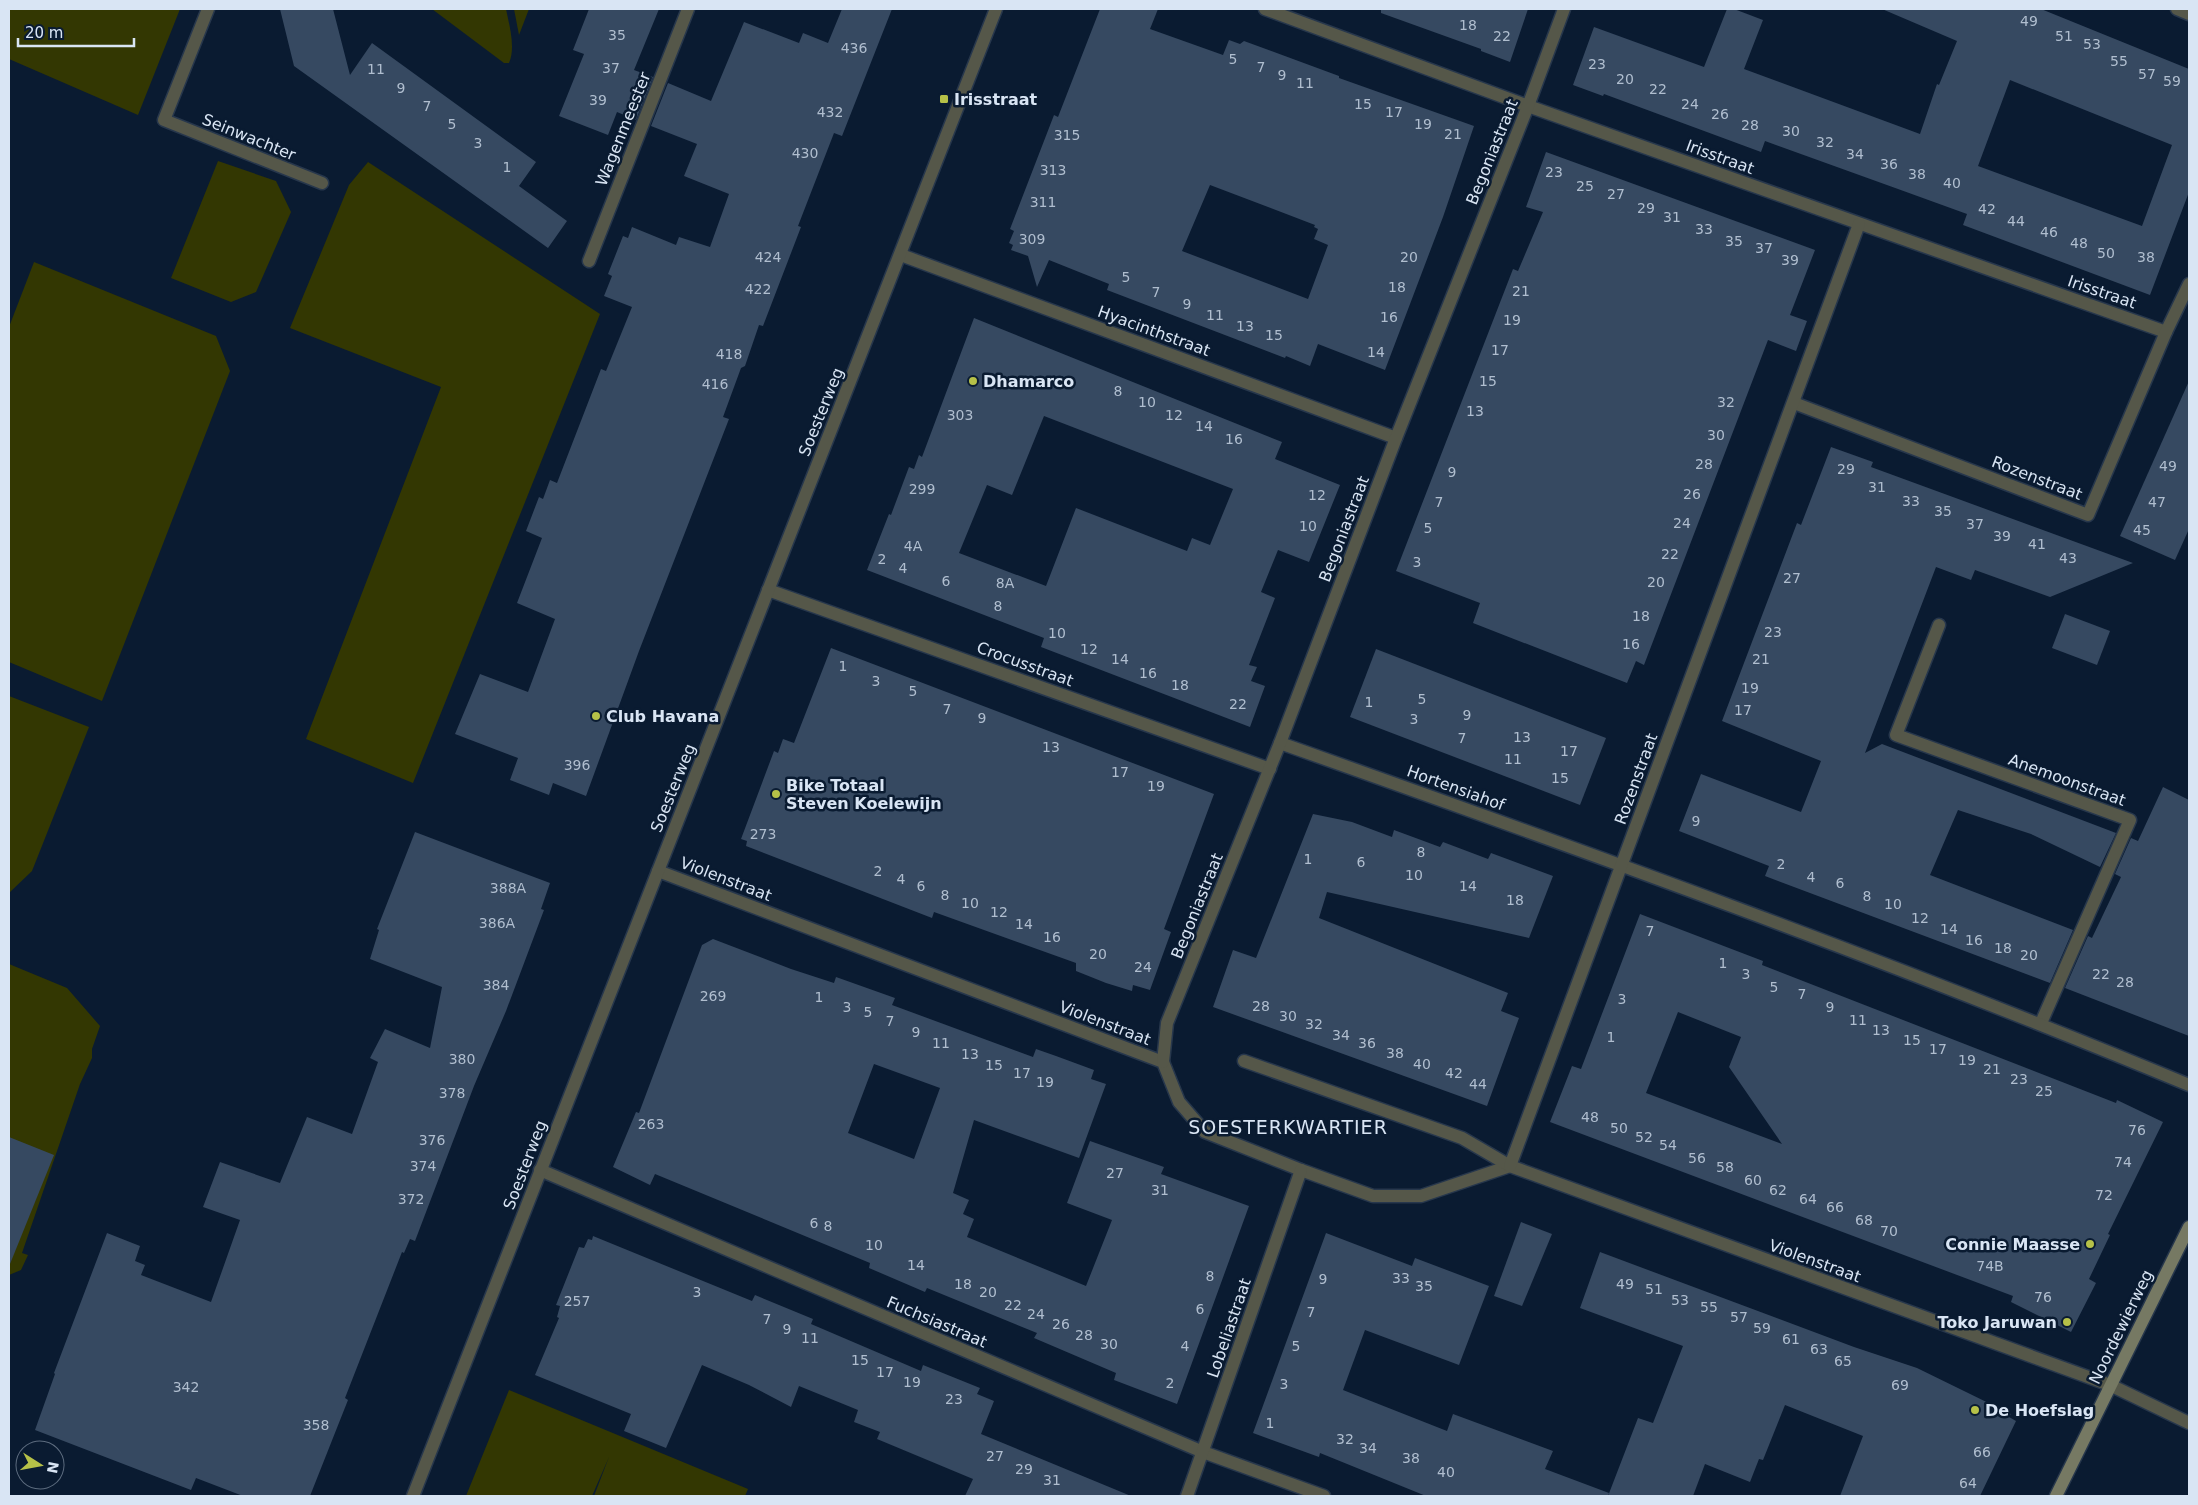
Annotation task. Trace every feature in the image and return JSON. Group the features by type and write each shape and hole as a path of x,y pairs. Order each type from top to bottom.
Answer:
{"street":[{"name":"Seinwachter","path":"208,9 164,120 322,183"},
{"name":"Wagenmeester","path":"590,261 688,9"},
{"name":"Soesterweg","path":"412,1496 901,255 996,9"},
{"name":"Irisstraat","path":"1265,9 1528,106 2166,332"},
{"name":"Begoniastraat","path":"1163,1062 1167,1023 1270,769 1396,438 1528,106 1564,9"},
{"path":"2177,9 2189,14"},
{"name":"Rozenstraat","path":"1510,1166 1859,224"},
{"name":"Hyacinthstraat","path":"901,255 1396,438"},
{"name":"Rozenstraat","path":"1794,403 2088,515 2166,332 2189,284"},
{"name":"Crocusstraat","path":"768,590 1270,769"},
{"name":"Anemoonstraat","path":"1939,625 1896,735 2130,820 2041,1023"},
{"name":"Hortensiahof","path":"1280,742 1622,864"},
{"path":"1622,864 2041,1023 2189,1085"},
{"name":"Violenstraat","path":"658,870 1163,1062 1179,1102 1204,1132 1373,1196 1420,1196 1510,1166"},
{"name":"Violenstraat","path":"1244,1061 1462,1138 1510,1166 2110,1385 2189,1423"},
{"name":"Fuchsiastraat","path":"540,1170 1203,1452 1324,1496"},
{"name":"Lobeliastraat","path":"1187,1496 1301,1170"},
{"name":"Noordewierweg","path":"2056,1496 2189,1227"}],"green space":[{"path":"9,9 180,9 138,115 9,59"},
{"path":"432,9 506,9 512,43 509,63 504,63"},
{"path":"514,9 529,9 519,35"},
{"path":"218,161 276,181 291,212 256,292 231,302 171,278"},
{"path":"368,162 600,314 413,783 306,739 441,387 290,328 349,185"},
{"path":"34,262 216,336 230,371 102,701 9,662 9,327"},
{"path":"9,696 89,727 32,871 9,893"},
{"path":"9,964 67,988 100,1026 92,1049 92,1058 80,1084 22,1253 28,1255 21,1270 9,1275"},
{"path":"509,1390 748,1489 745,1496 594,1496 609,1457 592,1496 466,1496"}],"building":[{"path":"280,9 333,9 350,75 372,43 536,162 519,186 567,221 548,248 294,66"},
{"path":"589,9 659,9 634,70 653,77 636,120 617,112 608,135 559,116 584,54 573,50"},
{"path":"842,9 892,9 842,136 834,133 798,226 801,227 763,326 759,325 745,366 741,368 723,417 729,419 639,651 586,796 553,783 549,795 510,780 518,758 455,734 480,674 528,692 555,619 517,603 542,538 526,531 539,497 543,499 550,480 557,483 601,369 606,371 632,307 604,296 612,276 608,274 623,236 628,238 632,227 676,245 679,237 710,247 729,194 684,176 697,144 651,126 668,83 711,101 744,22 799,43 803,33 828,43"},
{"path":"1100,9 1158,9 1150,29 1223,55 1229,40 1240,44 1244,41 1339,76 1339,78 1474,126 1443,217 1385,370 1318,344 1310,366 1286,356 1285,358 1107,290 1109,284 1049,260 1037,287 1028,256 1011,250 1013,245 1009,243 1014,231 1010,229 1054,115 1058,117","holes":["1210,185 1315,225 1314,227 1318,229 1314,239 1328,245 1308,299 1182,251"]},
{"path":"1381,9 1528,9 1510,62 1481,51 1481,49 1381,13"},
{"path":"1727,9 1734,9 1763,20 1744,69 1920,134 1937,84 1939,85 1957,41 1882,9 2041,9 2189,69 2189,192 2150,295 1963,225 1967,214 1765,141 1761,152 1604,94 1603,96 1573,85 1594,27 1704,67","holes":["2010,80 2172,145 2142,226 1978,166"]},
{"path":"1546,152 1815,250 1790,315 1807,321 1796,351 1768,340 1644,665 1636,661 1627,683 1473,623 1480,603 1396,571 1513,269 1518,271 1543,212 1526,207"},
{"path":"974,318 1282,442 1275,459 1340,485 1309,562 1278,550 1261,592 1275,598 1249,665 1257,667 1251,681 1265,686 1250,727 1041,647 1044,638 867,570 909,467 914,469 919,455 922,457","holes":["1044,416 1233,489 1210,545 1192,538 1187,551 1076,508 1046,586 959,553 987,485 1012,495"]},
{"path":"2189,381 2189,529 2175,560 2120,536"},
{"path":"1831,447 1873,462 1871,467 2133,563 2050,597 1975,570 1971,580 1936,567 1865,753 1882,744 2116,833 2100,867 2031,834 1958,810 1930,875 2073,930 2050,983 1765,876 1769,866 1679,831 1701,774 1801,812 1821,761 1722,721 1797,523 1801,525"},
{"path":"2065,614 2110,631 2097,665 2052,648"},
{"path":"831,648 1214,794 1164,929 1171,932 1150,990 1133,985 1132,991 1106,983 1076,971 1076,963 934,912 932,918 746,846 747,841 741,839 774,751 778,753 783,739 794,743"},
{"path":"1376,649 1606,738 1580,805 1350,717"},
{"path":"2163,787 2189,800 2189,1036 2065,988 2088,936 2092,938 2121,877 2115,874 2131,838 2138,841"},
{"path":"1313,814 1352,822 1392,837 1394,830 1440,847 1443,842 1488,859 1491,853 1553,876 1529,938 1327,892 1319,918 1508,993 1501,1011 1519,1018 1487,1106 1213,1007 1233,950 1256,958"},
{"path":"415,832 550,883 541,909 544,910 506,1011 474,1086 415,1241 410,1239 404,1253 402,1252 345,1398 348,1400 310,1496 243,1496 196,1478 191,1490 35,1430 54,1373 107,1233 140,1246 135,1261 145,1265 141,1275 211,1302 240,1220 203,1207 220,1162 280,1183 307,1117 352,1134 378,1062 370,1058 385,1029 430,1048 442,987 370,959 379,930 377,929"},
{"path":"1640,914 1763,961 1762,965 2116,1103 2117,1100 2163,1122 2108,1234 2110,1235 2089,1279 2096,1283 2071,1332 2011,1302 2013,1296 1550,1122 1572,1066 1581,1069","holes":["1678,1012 1741,1037 1729,1067 1782,1144 1646,1093"]},
{"path":"713,939 791,969 834,983 836,977 895,998 892,1005 1033,1057 1036,1049 1094,1070 1091,1079 1106,1084 1079,1158 974,1120 953,1193 969,1200 963,1214 974,1219 967,1237 1086,1286 1112,1220 1067,1203 1090,1141 1164,1167 1161,1174 1249,1206 1177,1404 1114,1380 1116,1373 1034,1338 1037,1333 927,1288 925,1292 869,1268 870,1263 655,1174 650,1185 613,1167 636,1112 639,1113 702,945","holes":["874,1064 940,1088 914,1159 848,1133"]},
{"path":"9,1137 54,1155 10,1264 9,1263"},
{"path":"1521,1222 1552,1234 1522,1306 1494,1296"},
{"path":"1326,1233 1412,1266 1415,1258 1489,1286 1459,1365 1365,1330 1343,1390 1447,1431 1453,1414 1553,1451 1545,1469 1609,1493 1608,1496 1426,1496 1320,1453 1319,1457 1253,1433"},
{"path":"593,1236 752,1301 755,1295 813,1319 811,1324 921,1371 923,1365 980,1388 977,1394 994,1401 981,1434 1131,1496 965,1496 973,1479 877,1439 880,1432 854,1422 858,1410 799,1386 791,1407 749,1385 702,1365 666,1448 624,1431 631,1414 535,1375 559,1318 557,1317 560,1306 556,1305 579,1247 584,1248 588,1239 592,1240"},
{"path":"1600,1252 1854,1347 1917,1368 2011,1414 2009,1417 2016,1421 1980,1496 1840,1496 1863,1436 1785,1405 1763,1460 1759,1459 1750,1482 1705,1464 1693,1496 1608,1496 1638,1418 1653,1423 1683,1346 1580,1308"}],"place":[{"name":"Irisstraat","path":"944,99"},
{"name":"Dhamarco","path":"973,381"},
{"name":"Club Havana","path":"596,716"},
{"name":"Bike Totaal Steven Koelewijn","path":"776,794"},
{"name":"Connie Maasse","path":"2090,1244"},
{"name":"Toko Jaruwan","path":"2067,1322"},
{"name":"De Hoefslag","path":"1975,1410"}],"district":[{"name":"SOESTERKWARTIER","path":"1288,1127"}]}
